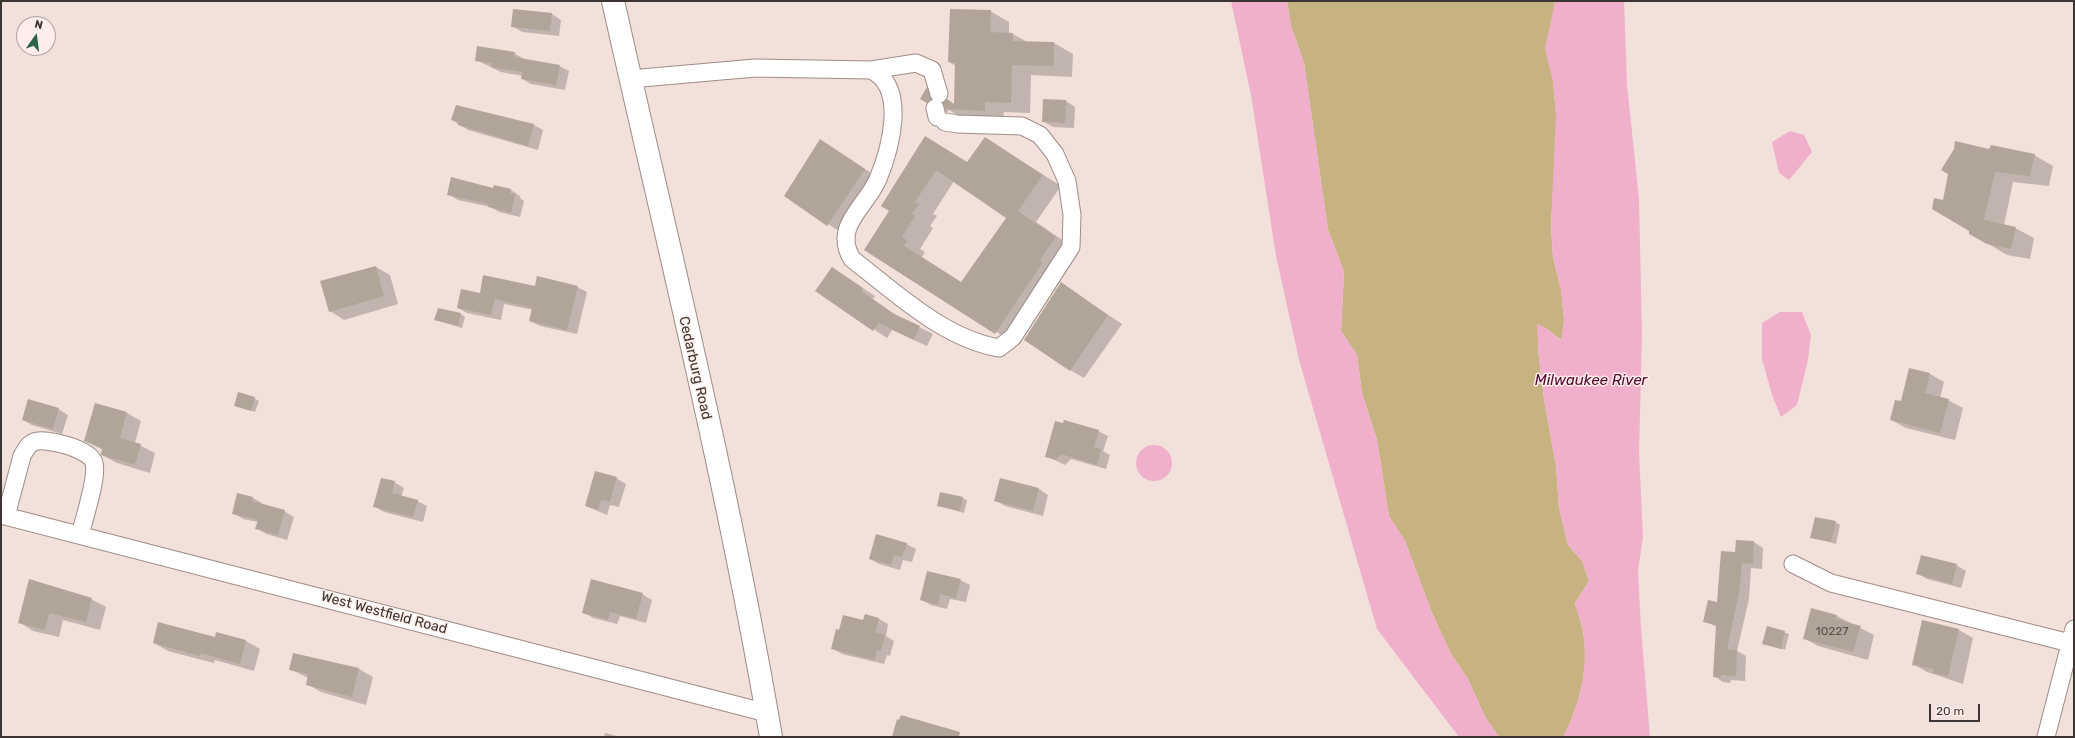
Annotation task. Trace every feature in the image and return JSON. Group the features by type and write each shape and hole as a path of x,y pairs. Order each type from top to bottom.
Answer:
{"main road":[{"name":"Cedarburg Road","path":"613,1 726,504 771,737"}],"street":[{"path":"630,79 755,68 871,70 916,63 932,70 939,110 957,124 1022,126 1040,135 1055,154 1067,181 1072,215 1071,247 1013,337 999,348 983,345 935,322 852,259 846,249 845,238 850,220 878,179 893,128 893,98 880,74 871,70"},
{"path":"4,515 22,456 27,448 33,442 42,440 71,447 90,455 94,462 93,480 80,535"},
{"name":"West Westfield Road","path":"4,515 767,712"},
{"path":"1793,564 1831,583 2072,636 2046,737"}],"shaded area":[{"path":"1287,1 1555,1 1553,82 1556,113 1556,147 1551,224 1553,257 1561,290 1564,320 1562,341 1546,328 1538,349 1544,399 1556,466 1559,507 1568,545 1582,561 1589,581 1575,603 1582,625 1585,664 1578,702 1563,737 1499,737 1485,717 1468,679 1451,654 1432,613 1405,541 1389,516 1377,440 1362,393 1357,355 1341,331 1344,272 1328,230 1304,63 1291,26"}],"water":[{"path":"1231,1 1287,1 1291,26 1304,63 1328,230 1344,272 1341,331 1357,355 1362,393 1377,440 1389,516 1405,541 1432,613 1451,654 1468,679 1485,717 1499,737 1459,737 1377,629 1299,360 1276,256 1251,95"},
{"name":"Milwaukee River","path":"1555,1 1624,1 1627,84 1639,199 1642,335 1639,452 1643,537 1638,571 1650,737 1563,737 1574,714 1578,701 1585,664 1582,625 1575,603 1589,581 1582,561 1568,545 1559,507 1556,466 1544,399 1538,349 1537,324 1546,328 1561,341 1564,320 1561,290 1553,257 1551,224 1556,113 1553,82 1545,49"},
{"path":"1790,131 1804,135 1812,152 1789,180 1779,173 1772,142"},
{"path":"1780,312 1802,312 1811,335 1808,360 1797,405 1781,417 1772,395 1762,359 1762,323"},
{"path":"1158,445 1167,450 1171,456 1171,470 1167,476 1158,481 1150,481 1141,476 1137,470 1136,459 1141,450 1147,446"}],"building":[{"path":"513,9 552,13 550,31 511,27"},
{"path":"950,9 991,10 990,32 1013,33 1013,41 1054,42 1054,66 1012,65 1011,103 985,102 985,111 946,109 943,103 947,99 954,104 955,63 948,62"},
{"path":"477,46 515,52 514,57 560,65 556,85 521,79 522,72 491,67 491,63 475,61"},
{"path":"927,87 931,99 927,103 920,99"},
{"path":"1043,99 1066,100 1065,123 1042,122"},
{"path":"456,105 534,124 528,146 458,125 458,122 451,120"},
{"path":"925,136 967,162 985,137 1043,175 1018,211 1056,237 1040,260 1043,262 995,334 864,250 889,211 881,206","holes":["936,170 1006,218 961,282 904,246 907,241 902,237 915,216 912,214 919,204 915,202"]},
{"path":"820,139 865,169 827,226 784,196"},
{"path":"1955,141 1989,149 1991,145 2035,154 2030,176 1995,172 1984,220 2016,227 2011,249 1987,244 1969,234 1969,231 1932,209 1934,198 1943,200 1948,174 1941,170 1954,149"},
{"path":"451,177 493,188 494,185 511,189 510,193 515,194 511,213 488,207 489,204 447,195"},
{"path":"376,266 384,296 329,312 320,281"},
{"path":"832,267 863,288 861,291 892,313 920,326 914,340 879,323 873,331 815,291"},
{"path":"483,275 535,286 537,276 578,286 567,330 529,321 532,308 495,299 491,315 457,308 461,289 480,293"},
{"path":"1061,282 1108,315 1070,371 1024,340"},
{"path":"438,308 461,313 458,326 434,320"},
{"path":"1909,368 1930,373 1925,393 1949,399 1940,433 1890,420 1895,400 1901,401"},
{"path":"238,392 255,397 251,411 234,406"},
{"path":"28,399 59,408 53,429 22,420"},
{"path":"95,403 127,412 120,438 141,444 135,465 101,455 102,448 84,441"},
{"path":"1064,420 1099,430 1094,447 1101,449 1097,465 1061,454 1056,460 1045,457 1055,421 1063,423"},
{"path":"595,471 617,477 610,502 601,500 598,510 585,506"},
{"path":"381,478 395,481 392,493 418,500 413,517 373,507"},
{"path":"1000,478 1039,488 1033,511 994,501"},
{"path":"940,492 963,497 960,511 937,506"},
{"path":"237,493 253,497 252,501 285,510 278,535 255,529 258,520 232,514"},
{"path":"1815,517 1836,521 1831,542 1810,538"},
{"path":"876,534 907,543 902,557 894,555 891,565 869,559"},
{"path":"1736,540 1754,541 1753,564 1742,563 1739,593 1727,649 1737,650 1736,676 1721,675 1721,678 1713,677 1716,625 1703,622 1708,600 1717,602 1721,551 1735,552"},
{"path":"1921,555 1957,564 1952,584 1916,574"},
{"path":"927,571 961,579 956,598 940,594 938,605 920,600"},
{"path":"29,579 92,598 86,622 49,613 45,630 18,623"},
{"path":"591,579 643,593 636,619 610,612 608,620 582,613"},
{"path":"1811,608 1837,615 1836,619 1861,626 1853,652 1803,639"},
{"path":"865,614 879,618 876,632 885,635 881,651 877,650 875,660 831,649 836,629 839,630 843,615 863,620"},
{"path":"1922,620 1959,629 1948,676 1933,673 1933,669 1912,665"},
{"path":"158,622 215,637 216,632 246,640 240,664 201,653 200,656 153,643"},
{"path":"1767,626 1785,631 1781,649 1762,644"},
{"path":"293,653 359,668 352,697 306,685 308,674 289,670"},
{"path":"901,715 960,732 959,737 892,737 897,719 899,720"}]}
